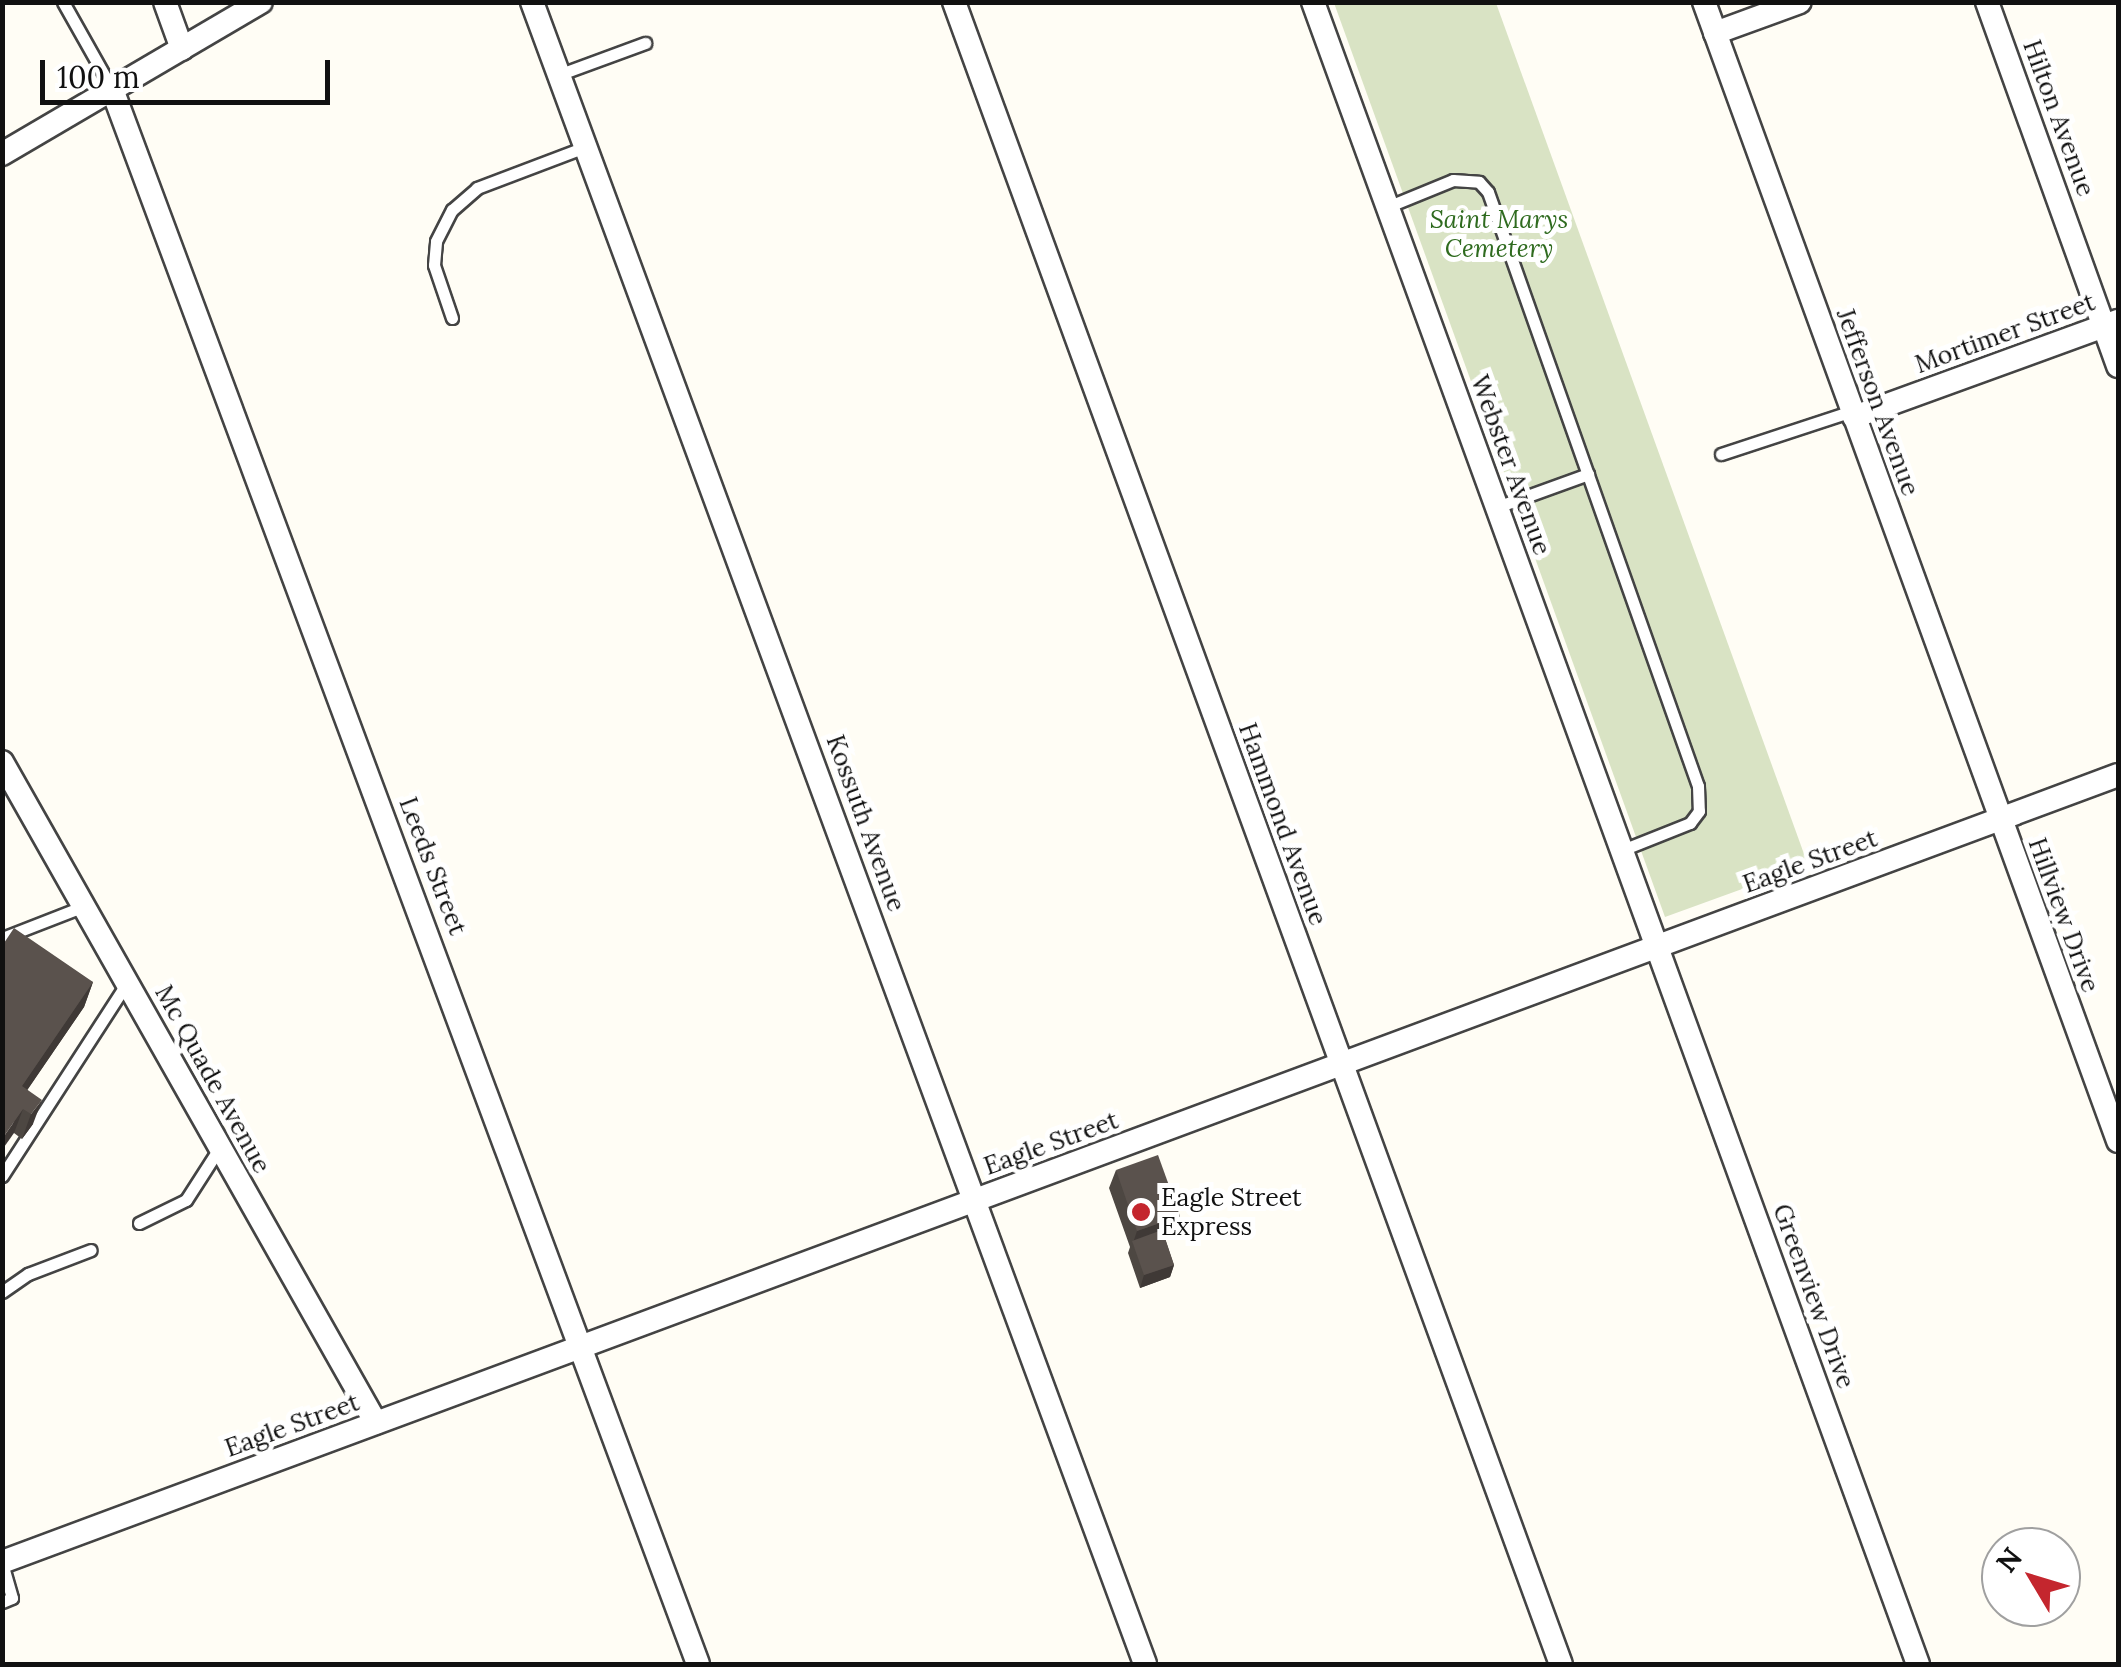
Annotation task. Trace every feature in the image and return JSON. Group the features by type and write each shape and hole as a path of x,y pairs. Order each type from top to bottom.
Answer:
{"street":[{"path":"165,2 182,49"},
{"path":"2,154 261,2"},
{"name":"Kossuth Avenue","path":"532,2 1145,1664"},
{"name":"Hammond Avenue","path":"954,2 1561,1664"},
{"name":"Webster Avenue","path":"1313,2 1658,947"},
{"name":"Jefferson Avenue","path":"1704,2 2000,820"},
{"path":"1715,33 1800,2"},
{"name":"Hilton Avenue","path":"1987,2 2111,323 2118,366"},
{"name":"Leeds Street","path":"112,88 698,1664"},
{"name":"Mortimer Street","path":"1853,414 2111,323"},
{"name":"Mc Quade Avenue","path":"2,762 376,1424"},
{"name":"Eagle Street","path":"2,1562 2118,775"},
{"name":"Hillview Drive","path":"2000,820 2118,1140"},
{"name":"Greenview Drive","path":"1658,947 1918,1664"}],"lane":[{"path":"63,2 112,88"},
{"path":"558,75 646,43"},
{"path":"452,318 434,254 452,210 477,188 585,147"},
{"path":"1387,207 1453,180 1479,182 1488,192 1701,801 1690,823 1622,850"},
{"name":"Mortimer Street","path":"1721,454 1853,414"},
{"path":"1497,507 1588,474"},
{"path":"2,938 84,906"},
{"path":"2,1176 127,983"},
{"path":"140,1223 186,1200 220,1148"},
{"path":"2,1292 28,1274 91,1250"},
{"path":"2,1562 12,1598 2,1602"}],"green space":[{"name":"Saint Marys Cemetery","path":"1334,3 1496,3 1808,865 1665,917"}],"building":[{"path":"14,928 93,982 22,1086 42,1100 31,1114 23,1109 2,1139 2,946"},
{"path":"1158,1155 1180,1216 1137,1231 1116,1170"},
{"path":"1162,1230 1174,1265 1144,1275 1132,1241"}],"place":[{"name":"Eagle Street Express","path":"1141,1212"}]}
